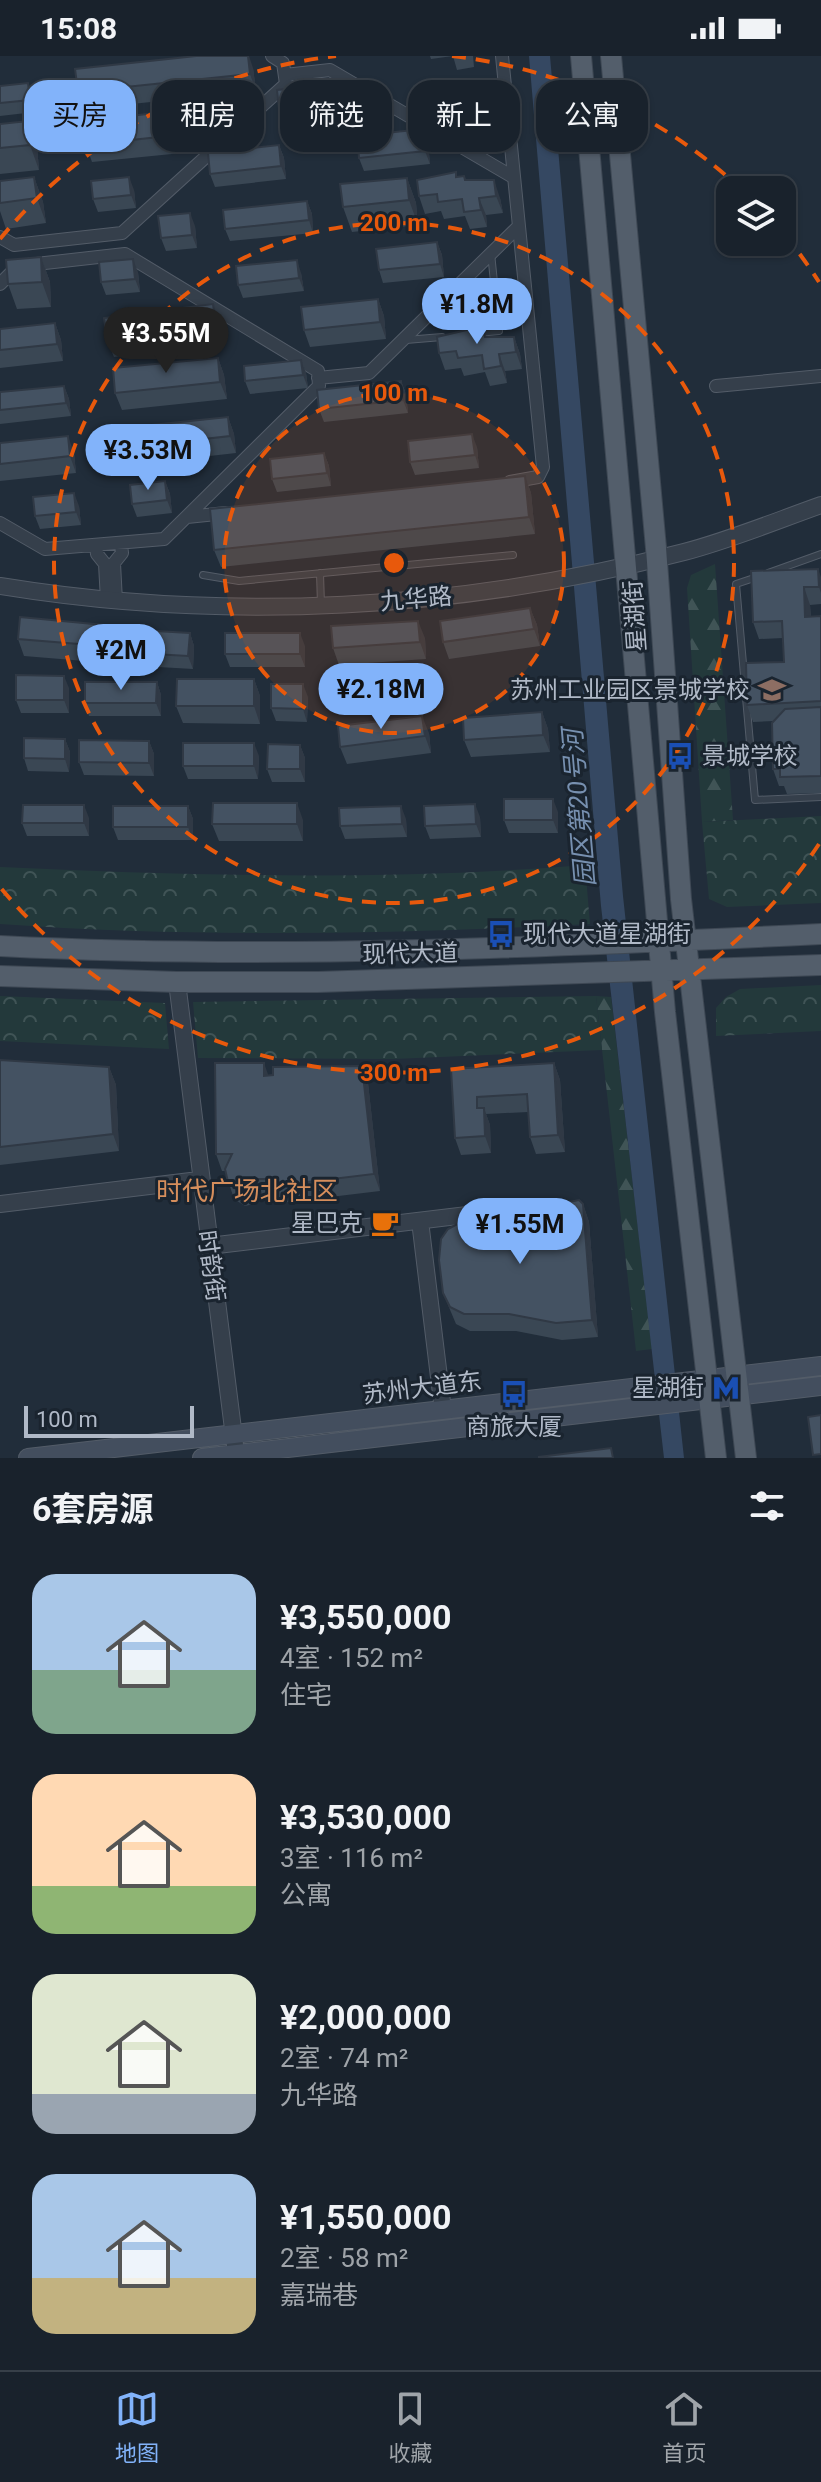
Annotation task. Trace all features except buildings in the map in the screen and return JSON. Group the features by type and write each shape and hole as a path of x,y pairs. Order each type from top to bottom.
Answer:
{"main road":[{"name":"星湖街","path":"581,56 658,939 716,1458"},
{"name":"星湖街","path":"611,56 657,559 686,940 746,1458"},
{"name":"现代大道","path":"0,946 258,952 821,934"},
{"name":"现代大道","path":"0,976 177,982 478,978 821,965"},
{"name":"苏州大道东","path":"738,1387 821,1366"},
{"name":"苏州大道东","path":"28,1458 682,1383 708,1390 821,1386"},
{"name":"苏州大道东","path":"202,1458 686,1403 708,1390"}],"street":[{"path":"0,237 14,245 122,233 286,84 283,63 272,56"},
{"path":"501,483 533,480 542,473 543,467 502,56"},
{"path":"285,75 330,70 513,177"},
{"path":"318,378 369,373 519,226"},
{"path":"122,233 125,254"},
{"path":"14,245 18,266"},
{"path":"0,284 18,266 125,254 318,371 319,386 164,539 45,549 0,523"},
{"path":"716,386 821,376"},
{"name":"九华路","path":"0,586 111,601 181,605 321,605 453,596 573,577 657,559 821,505"},
{"path":"187,517 234,512"},
{"path":"111,601 114,563 122,553 121,544"},
{"path":"96,546 97,554 105,564 111,601"},
{"name":"时韵街","path":"177,982 199,1180 236,1456"},
{"path":"0,1204 199,1180"},
{"path":"209,1246 533,1207"},
{"path":"420,1221 443,1410"}],"lane":[{"path":"403,113 477,104 481,158"},
{"path":"471,334 499,331 491,253"},
{"path":"403,340 458,335"},
{"path":"821,554 736,584 755,800 821,797"},
{"path":"203,575 239,581 513,555"},
{"path":"320,573 321,605"}],"green space":[{"path":"715,564 733,820 702,822 687,588 691,575"},
{"path":"821,816 821,903 727,907 709,899 702,822"},
{"path":"585,865 590,924 443,930 221,933 0,924 0,867 146,873 366,875"},
{"path":"821,985 821,1031 716,1036 716,1008 726,997 740,989"},
{"path":"0,996 165,1003 169,1049 0,1041"},
{"path":"596,996 611,997 652,1349 636,1351"},
{"path":"596,996 602,1050 393,1059 198,1058 193,1002"}],"water":[{"path":"529,56 550,56 552,80 536,80 536,139"},
{"path":"537,152 558,152 623,896 684,1458 664,1458 601,906"}],"place":[{"name":"苏州工业园区景城学校","path":"772,690"},
{"name":"景城学校","path":"680,756"},
{"name":"现代大道星湖街","path":"501,934"},
{"name":"星巴克","path":"385,1223"},
{"name":"星湖街","path":"726,1388"},
{"name":"商旅大厦","path":"514,1394"}],"district":[{"name":"时代广场北社区","path":"247,1191"}],"water label":[{"name":"园区第20号河","path":"579,808"}]}
